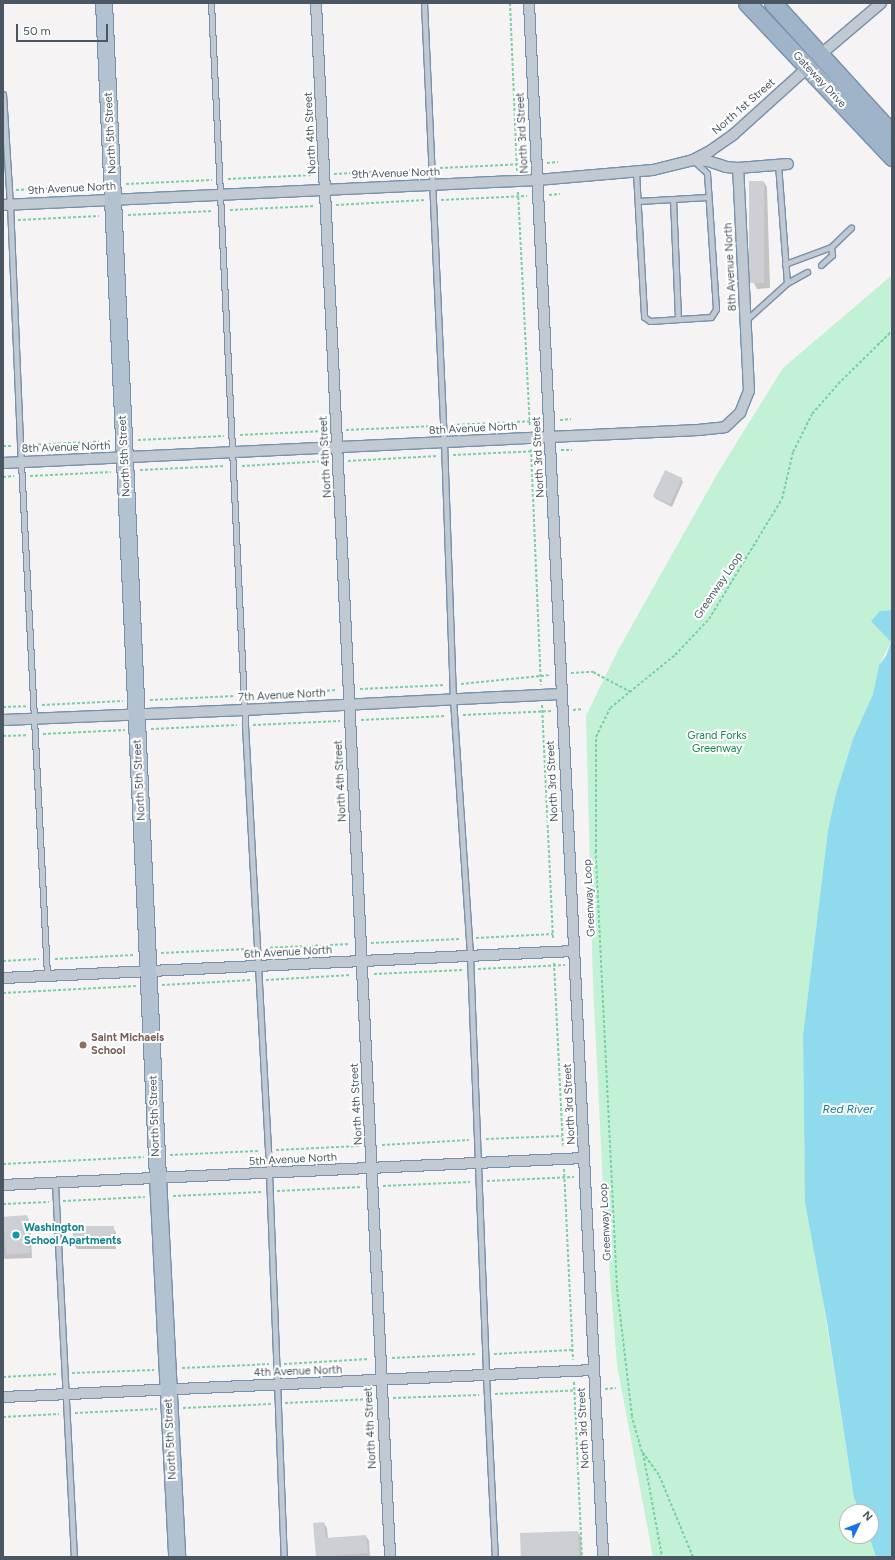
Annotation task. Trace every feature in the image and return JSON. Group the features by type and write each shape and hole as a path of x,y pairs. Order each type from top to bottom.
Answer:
{"highway":[{"name":"Gateway Drive","path":"748,3 807,68 892,156"},
{"name":"Gateway Drive","path":"773,3 892,134"},
{"path":"807,68 820,55"}],"main road":[{"name":"North 5th Street","path":"104,3 177,1557"}],"street":[{"name":"North 4th Street","path":"316,3 390,1557"},
{"name":"North 3rd Street","path":"529,3 603,1557"},
{"path":"820,55 880,3"},
{"name":"North 1st Street","path":"693,160 710,151 734,134 807,68"},
{"name":"9th Avenue North","path":"7,204 114,192 219,194 537,180 636,172 669,167 693,160 708,161 726,167 738,168 783,164"},
{"name":"8th Avenue North","path":"3,463 21,462 125,465 233,452 698,430 725,427 740,413 749,391 738,168"},
{"name":"7th Avenue North","path":"3,720 137,715 561,694"},
{"name":"6th Avenue North","path":"3,978 47,976 150,979 258,966 574,952"},
{"name":"5th Avenue North","path":"3,1185 584,1158"},
{"name":"4th Avenue North","path":"3,1397 381,1381 594,1370"}],"lane":[{"path":"211,3 219,194 234,466 243,695 270,1192 278,1364 284,1557"},
{"path":"424,3 444,442 452,685 471,970 480,1181 485,1354 495,1557"},
{"path":"3,94 10,190 7,204 11,220 20,446 47,976"},
{"path":"636,172 644,317 650,321 712,317 716,309 707,173 693,160"},
{"path":"783,164 785,264 787,284"},
{"path":"638,200 708,196"},
{"path":"674,198 678,319"},
{"path":"785,264 831,247 851,228"},
{"path":"821,266 832,255 831,247"},
{"path":"746,321 787,284 807,272"},
{"path":"55,1183 66,1374 74,1557"}],"path":[{"path":"510,3 582,1557"},
{"path":"10,190 114,192 219,180 558,162"},
{"path":"11,220 560,194"},
{"name":"Greenway Loop","path":"692,1557 659,1475 642,1452 632,1416 617,1288 596,852 596,737 610,708 675,655 709,620 782,499 793,452 812,414 838,384 892,331"},
{"path":"3,446 571,419"},
{"path":"3,477 125,465 234,466 572,450"},
{"path":"3,736 35,734 243,695 452,685 593,672 631,692"},
{"path":"3,707 34,706 245,725 583,709"},
{"path":"3,961 553,934"},
{"path":"3,993 150,979 258,980 574,964"},
{"path":"3,1164 562,1136"},
{"path":"3,1204 585,1176"},
{"path":"3,1377 572,1350"},
{"path":"3,1417 616,1388"},
{"path":"642,1452 662,1557"}],"green space":[{"name":"Grand Forks Greenway","path":"892,275 892,610 880,611 891,642 879,665 873,694 828,830 803,1035 805,1185 854,1497 857,1504 839,1504 839,1544 872,1544 876,1557 653,1557 617,1365 603,1186 593,984 586,716 617,652 719,471 783,368"}],"water":[{"name":"Red River","path":"892,610 892,1557 876,1557 872,1544 879,1544 879,1504 857,1504 854,1498 827,1322 805,1202 803,1035 828,830 836,794 853,739 873,694 879,665 886,656 891,642 871,621 880,611"}],"building":[{"path":"749,181 764,181 764,283 749,283"},
{"path":"665,470 682,478 670,504 653,496"},
{"name":"Washington School Apartments","path":"27,1215 30,1253 6,1255 3,1217"},
{"path":"73,1226 114,1226 114,1244 73,1244"},
{"path":"324,1522 326,1538 366,1535 368,1553 316,1557 313,1523"},
{"path":"578,1531 579,1557 521,1557 520,1533"}],"place":[{"name":"Saint Michaels School","path":"83,1045"},
{"name":"Washington School Apartments","path":"16,1235"}]}
